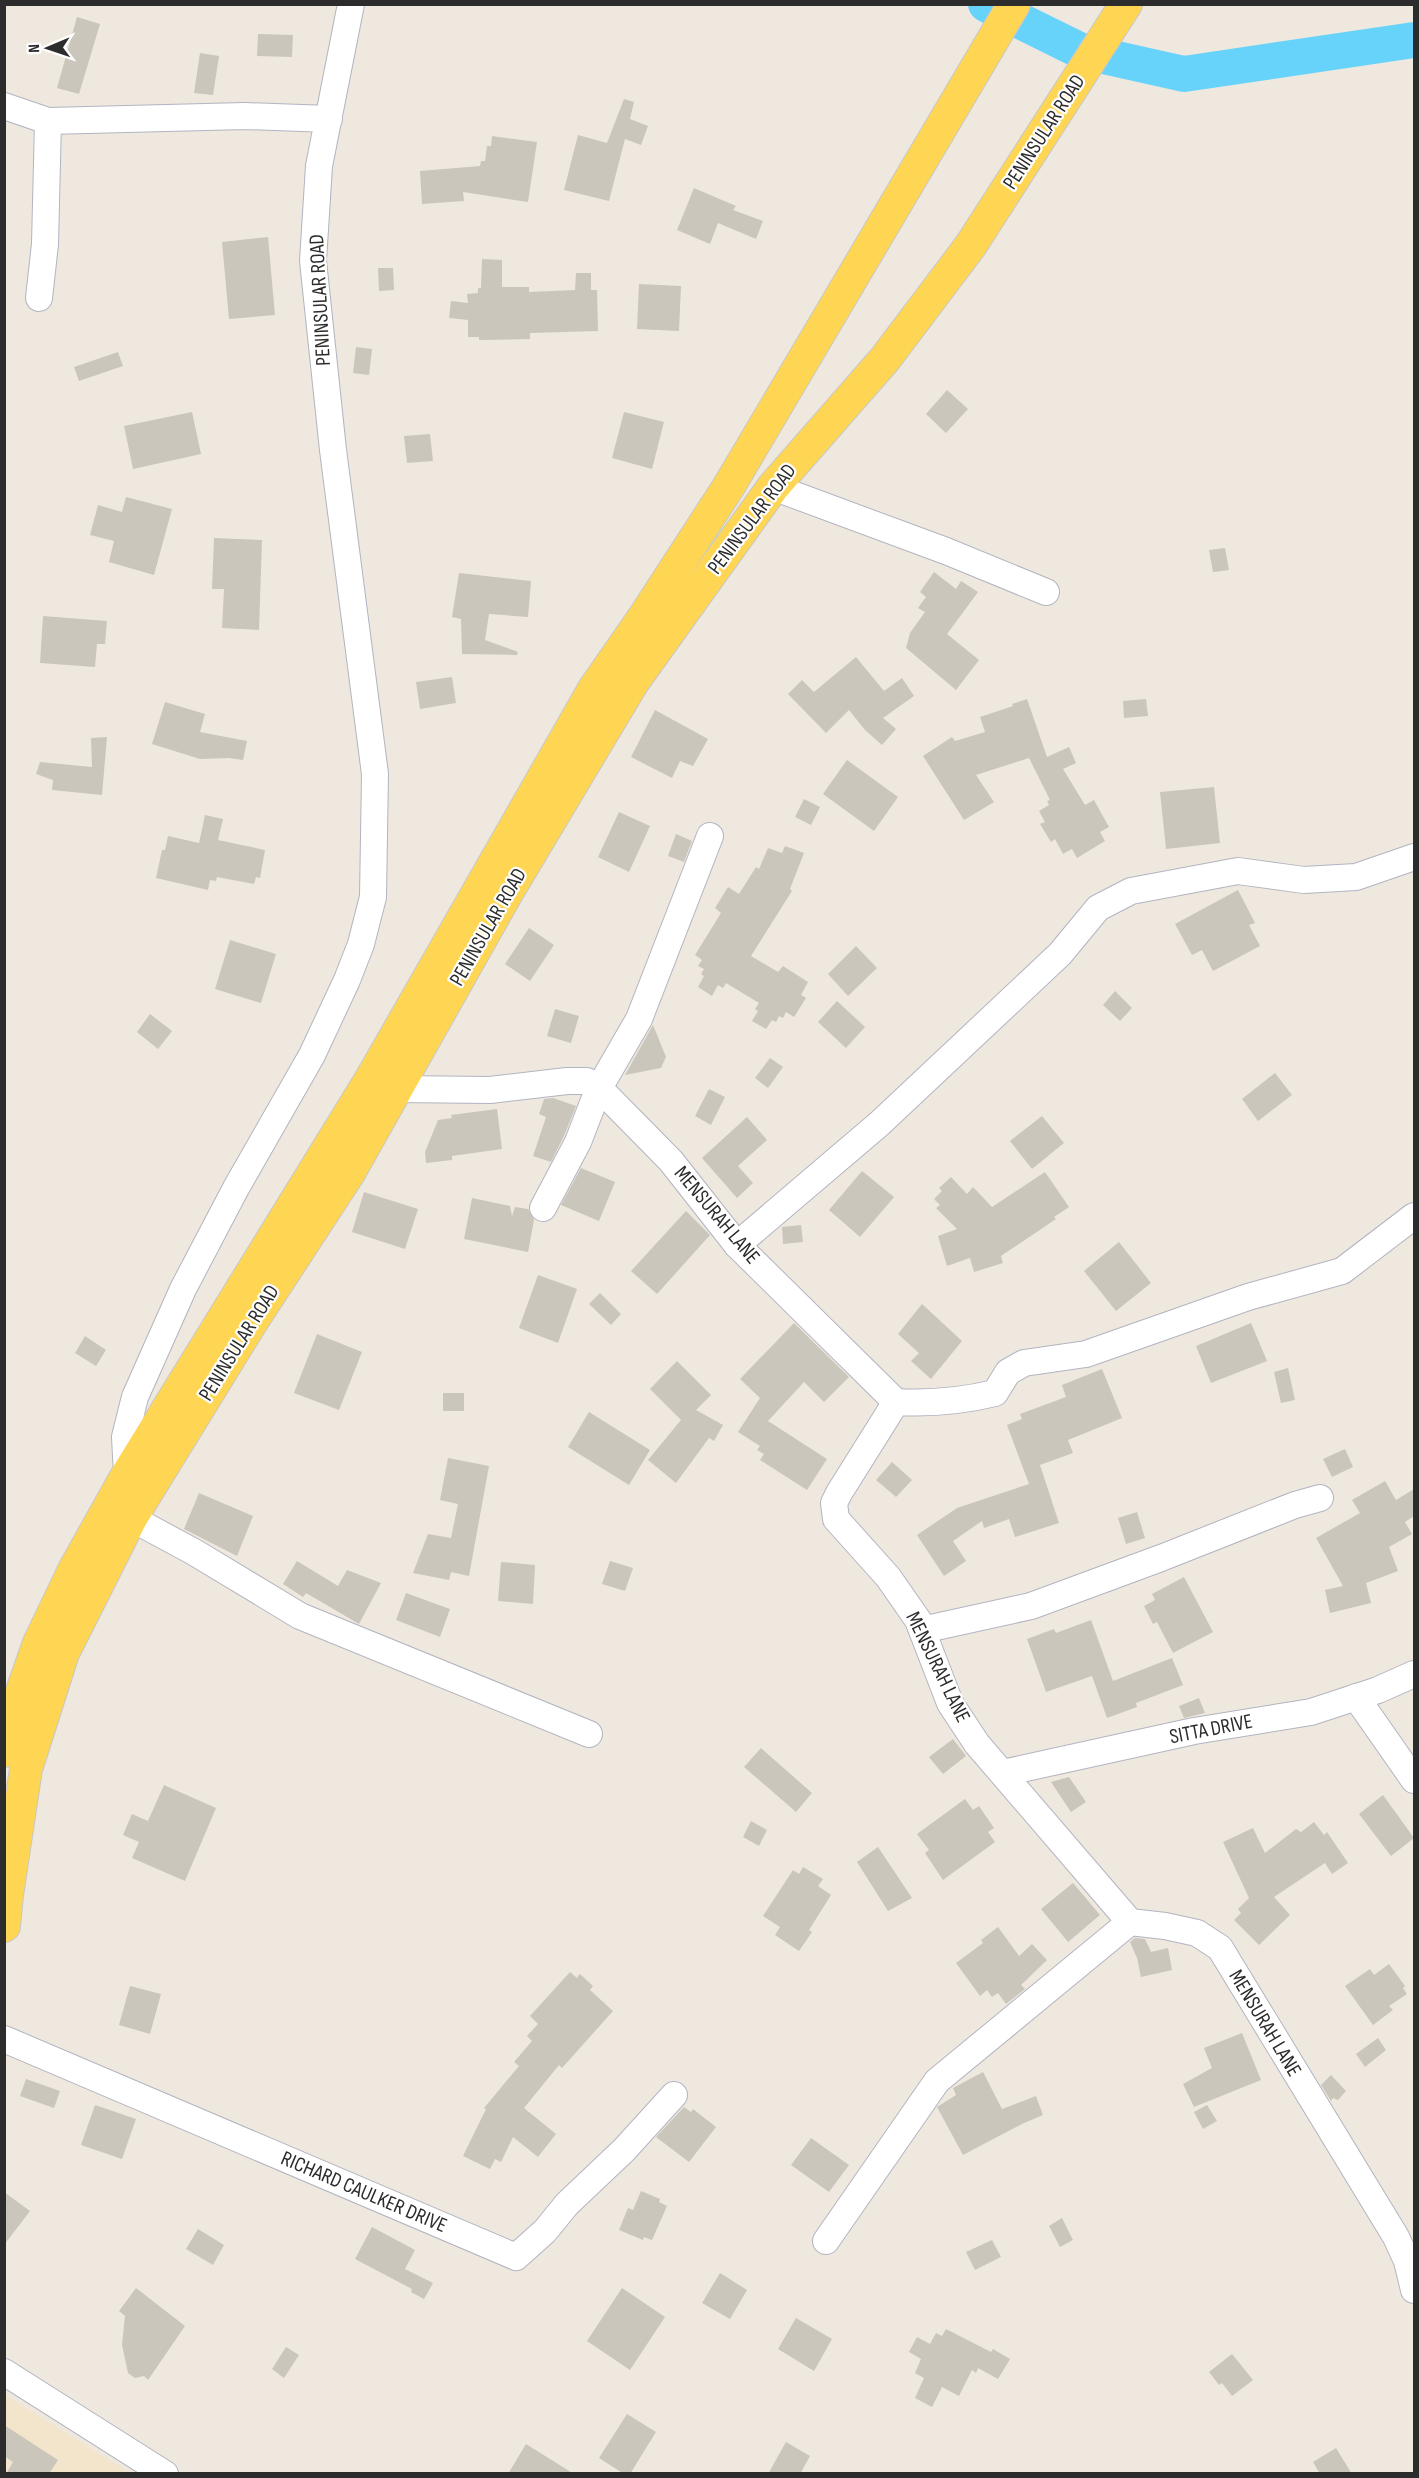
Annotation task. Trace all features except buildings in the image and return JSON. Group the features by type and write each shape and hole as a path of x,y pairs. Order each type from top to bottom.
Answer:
{"main road":[{"name":"PENINSULAR ROAD","path":"4,1751 13,1717 39,1644 74,1570 127,1475 371,1079 594,690 729,486 1014,4"},
{"name":"PENINSULAR ROAD","path":"4,1926 26,1769 63,1653 131,1518 251,1323 349,1173 395,1089 633,682 773,487 885,359 970,244 1126,4"}],"street":[{"name":"PENINSULAR ROAD","path":"127,1475 125,1437 135,1397 183,1289 236,1188 312,1055 361,944 373,897 375,774 334,461 314,261 319,166 351,4"},
{"path":"4,106 48,121 245,116 329,119"},
{"path":"39,298 45,244 48,121"},
{"path":"773,487 946,550 1046,592"},
{"path":"543,1208 578,1142 598,1090 639,1019 710,836"},
{"path":"737,1245 887,1116 1060,954 1098,908 1131,891 1238,871 1304,880 1356,877 1414,857"},
{"name":"MENSURAH LANE","path":"395,1089 490,1090 567,1081 587,1082 671,1161 737,1245 896,1402 838,1493 834,1503 836,1519 888,1577 918,1620 950,1704 977,1744 1130,1922 1197,1933 1220,1948 1411,2258 1414,2290"},
{"path":"896,1402 962,1401 995,1393 1008,1372 1024,1363 1086,1354 1248,1298 1342,1271 1414,1216"},
{"path":"922,1630 1031,1606 1295,1505 1320,1498"},
{"path":"131,1518 194,1552 300,1616 589,1734"},
{"name":"SITTA DRIVE","path":"1003,1773 1194,1731 1311,1712 1414,1674"},
{"path":"1356,1697 1414,1779"},
{"path":"826,2241 937,2081 1130,1922"},
{"name":"RICHARD CAULKER DRIVE","path":"4,2040 516,2257 624,2150 674,2095"},
{"path":"4,2372 165,2474"}],"shaded area":[{"path":"5,2395 130,2473 5,2473"}],"waterway":[{"path":"986,4 1081,51 1184,74 1414,40"}]}
